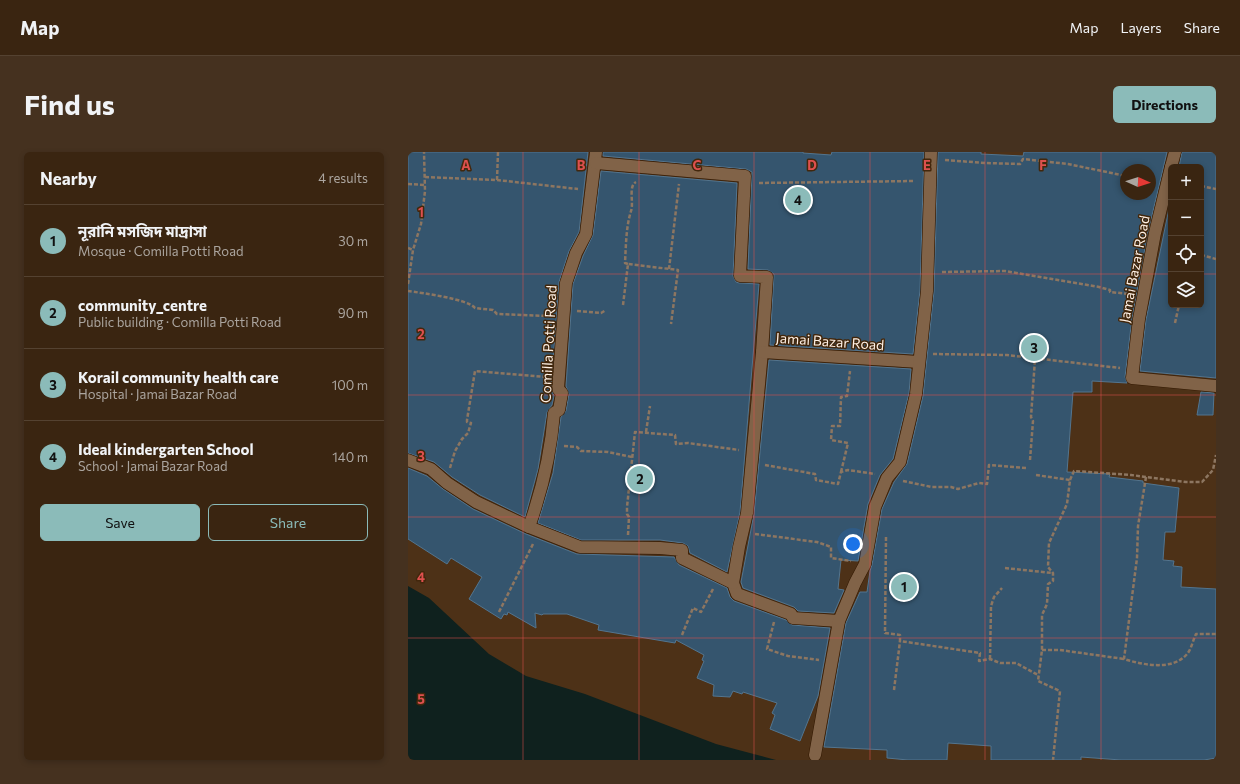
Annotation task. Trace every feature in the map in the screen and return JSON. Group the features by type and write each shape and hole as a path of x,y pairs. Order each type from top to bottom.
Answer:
{"street":[{"name":"Jamai Bazar Road","path":"1172,164 1175,152"},
{"path":"815,755 839,621 855,583 865,564 875,507 887,478 900,462 916,394 927,291 931,155"},
{"path":"596,158 637,167 744,176 740,276 767,277 762,352 747,513 733,583 737,594 791,614 793,618 839,621"},
{"name":"Comilla Potti Road","path":"533,529 551,444 554,413 559,410 562,393 558,390 558,378 566,283 576,253 586,234 596,158"},
{"name":"Jamai Bazar Road","path":"1132,373 1143,296 1155,233 1168,179"},
{"name":"Jamai Bazar Road","path":"762,352 852,357 920,358"},
{"path":"1132,373 1216,386"},
{"path":"408,460 431,469 443,480 476,502 533,529 580,547 628,547 682,550 682,558 733,583"}],"path":[{"path":"408,284 413,250 421,224 425,185 424,152"},
{"path":"497,180 498,152"},
{"path":"931,155 985,163 1020,164 1023,158 1068,164 1120,175"},
{"path":"623,305 628,264 625,263 627,225 631,212 633,183 636,182 637,167"},
{"path":"669,269 680,171"},
{"path":"425,177 497,180 592,191"},
{"path":"744,182 780,184 797,182 930,182"},
{"path":"408,184 425,185"},
{"path":"1204,187 1216,189"},
{"path":"408,248 413,250"},
{"path":"1204,256 1216,259"},
{"path":"628,264 678,270 671,324"},
{"path":"927,272 974,273 1004,271 1143,296"},
{"path":"408,291 450,298 472,304 476,308 493,310 497,314 601,313 606,310"},
{"path":"1175,323 1178,308"},
{"path":"920,358 982,354 1035,359 1132,373"},
{"path":"628,547 629,515 627,514 626,507 635,432 675,435 676,444 688,443 753,457 815,474 816,480 838,484 848,443 831,440 832,426 840,426 841,397 847,396 852,357"},
{"path":"1030,460 1035,359"},
{"path":"443,480 448,473 462,439 468,433 471,423 467,422 467,420 475,371 558,378"},
{"path":"646,432 650,406"},
{"path":"551,444 577,447 581,451 608,452 632,457"},
{"path":"1053,760 1060,690 1038,681 1042,650 1042,615 1046,604 1048,584 1053,581 1053,573 1048,567 1049,543 1066,504 1070,480 1074,471 1186,482 1202,482 1213,470 1216,455"},
{"path":"841,472 848,470 932,487 958,489 979,483 987,484 989,465 1026,468"},
{"path":"1036,475 1070,480"},
{"path":"1124,659 1137,558 1138,526 1146,477"},
{"path":"498,612 530,549 533,529"},
{"path":"742,532 817,542 831,547 831,558 865,564"},
{"path":"886,533 885,633 900,635 894,690"},
{"path":"1005,568 1053,573"},
{"path":"682,635 693,608 701,612 718,575"},
{"path":"990,659 991,606 994,597 1002,588"},
{"path":"776,609 767,649 788,656 831,662"},
{"path":"1042,650 1060,650 1124,659 1150,665 1176,664 1188,654 1196,634 1216,634"},
{"path":"900,641 980,653 979,661 990,659 1000,662 1016,663 1038,675"}],"water":[{"path":"408,586 429,598 489,654 526,676 585,694 716,744 776,760 408,760"}],"building":[{"path":"408,152 588,152 579,232 569,251 559,282 551,388 554,396 552,405 547,412 538,469 525,517 480,495 452,477 434,462 408,453"},
{"path":"603,152 803,152 831,155 832,152 924,152 920,290 913,354 770,345 774,274 768,270 748,269 752,172 746,169 603,156"},
{"path":"938,152 981,152 981,154 1023,156 1024,152 1167,152 1156,198 1156,164 1120,164 1120,200 1156,200 1132,318 1125,377 1127,383 1092,381 1092,392 1073,392 1067,472 1110,474 1109,477 1143,481 1143,483 1179,488 1175,532 1165,532 1163,560 1174,561 1173,566 1182,567 1181,587 1216,589 1216,758 1204,760 1121,760 1081,757 1081,760 991,760 991,746 948,743 947,760 908,760 887,758 887,750 824,747 846,623 860,592 867,592 882,509 894,482 907,464 923,396 934,291"},
{"path":"1182,152 1216,152 1216,378 1140,371 1146,320 1168,214 1168,308 1204,308 1204,164 1180,164"},
{"path":"601,171 737,183 733,276 736,282 739,283 759,284 740,512 727,572 690,553 688,546 683,543 660,540 581,540 538,523 553,473 561,417 566,411 569,394 566,386 573,284 583,256 593,235"},
{"path":"769,360 911,369 909,393 893,459 880,475 868,504 858,561 841,560 838,589 844,590 834,613 798,611 794,607 743,588 741,582 754,514"},
{"path":"1201,392 1214,393 1213,415 1197,415"},
{"path":"408,468 427,476 443,489 473,509 526,534 577,554 674,557 679,565 727,588 730,597 734,601 786,620 792,625 830,628 818,696 800,741 770,729 775,715 772,713 777,703 743,692 742,694 733,691 730,697 713,696 714,685 697,678 704,661 702,660 704,655 676,640 675,643 598,630 599,625 567,614 542,615 535,613 536,628 508,612 507,615 504,614 501,619 469,599 482,577 451,558 447,564 408,539"}],"place":[{"name":"Ideal kindergarten School","path":"798,200"},
{"name":"Korail community health care","path":"1034,348"},
{"name":"community_centre","path":"640,479"},
{"name":"নূরানি মসজিদ মাদ্রাসা","path":"904,587"}]}
